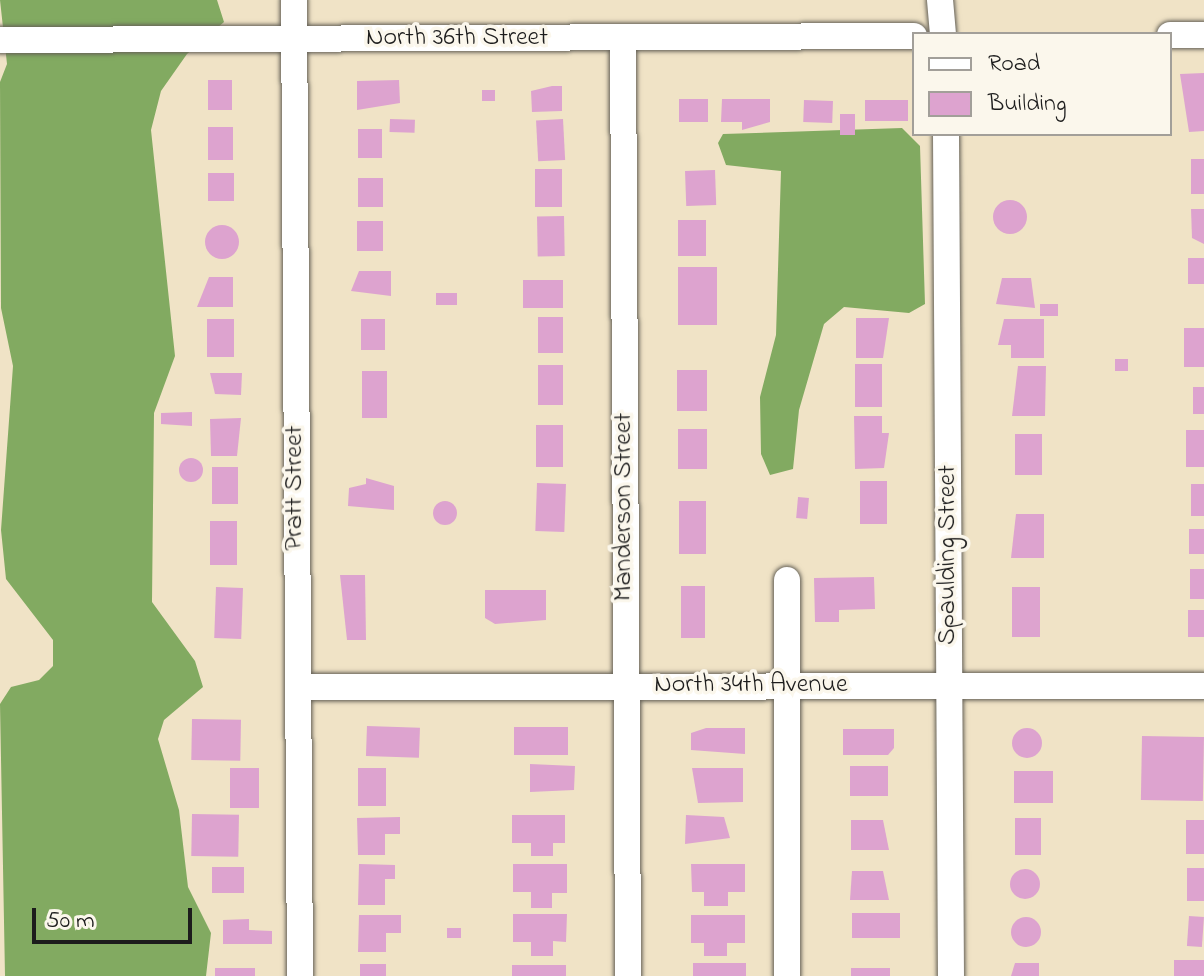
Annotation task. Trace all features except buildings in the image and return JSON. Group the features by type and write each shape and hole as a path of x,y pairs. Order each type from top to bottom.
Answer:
{"street":[{"name":"Pratt Street","path":"294,0 300,976"},
{"path":"940,0 943,32"},
{"path":"1172,35 1204,35"},
{"name":"North 36th Street","path":"0,40 912,36"},
{"name":"Manderson Street","path":"623,39 628,976"},
{"name":"Spaulding Street","path":"946,136 951,976"},
{"path":"787,580 787,976"},
{"name":"North 34th Avenue","path":"298,687 1204,686"}],"green space":[{"path":"0,0 217,0 224,22 187,54 161,91 151,130 175,356 154,413 152,602 195,661 203,687 164,720 158,739 179,810 188,887 211,933 206,976 5,976 0,704 11,687 39,680 53,666 53,640 6,579 1,530 13,366 1,308 0,82 7,64"},
{"path":"902,128 920,146 925,304 909,313 844,307 824,324 799,410 793,469 770,475 761,454 760,397 776,335 781,171 726,165 718,143 723,134"}]}
